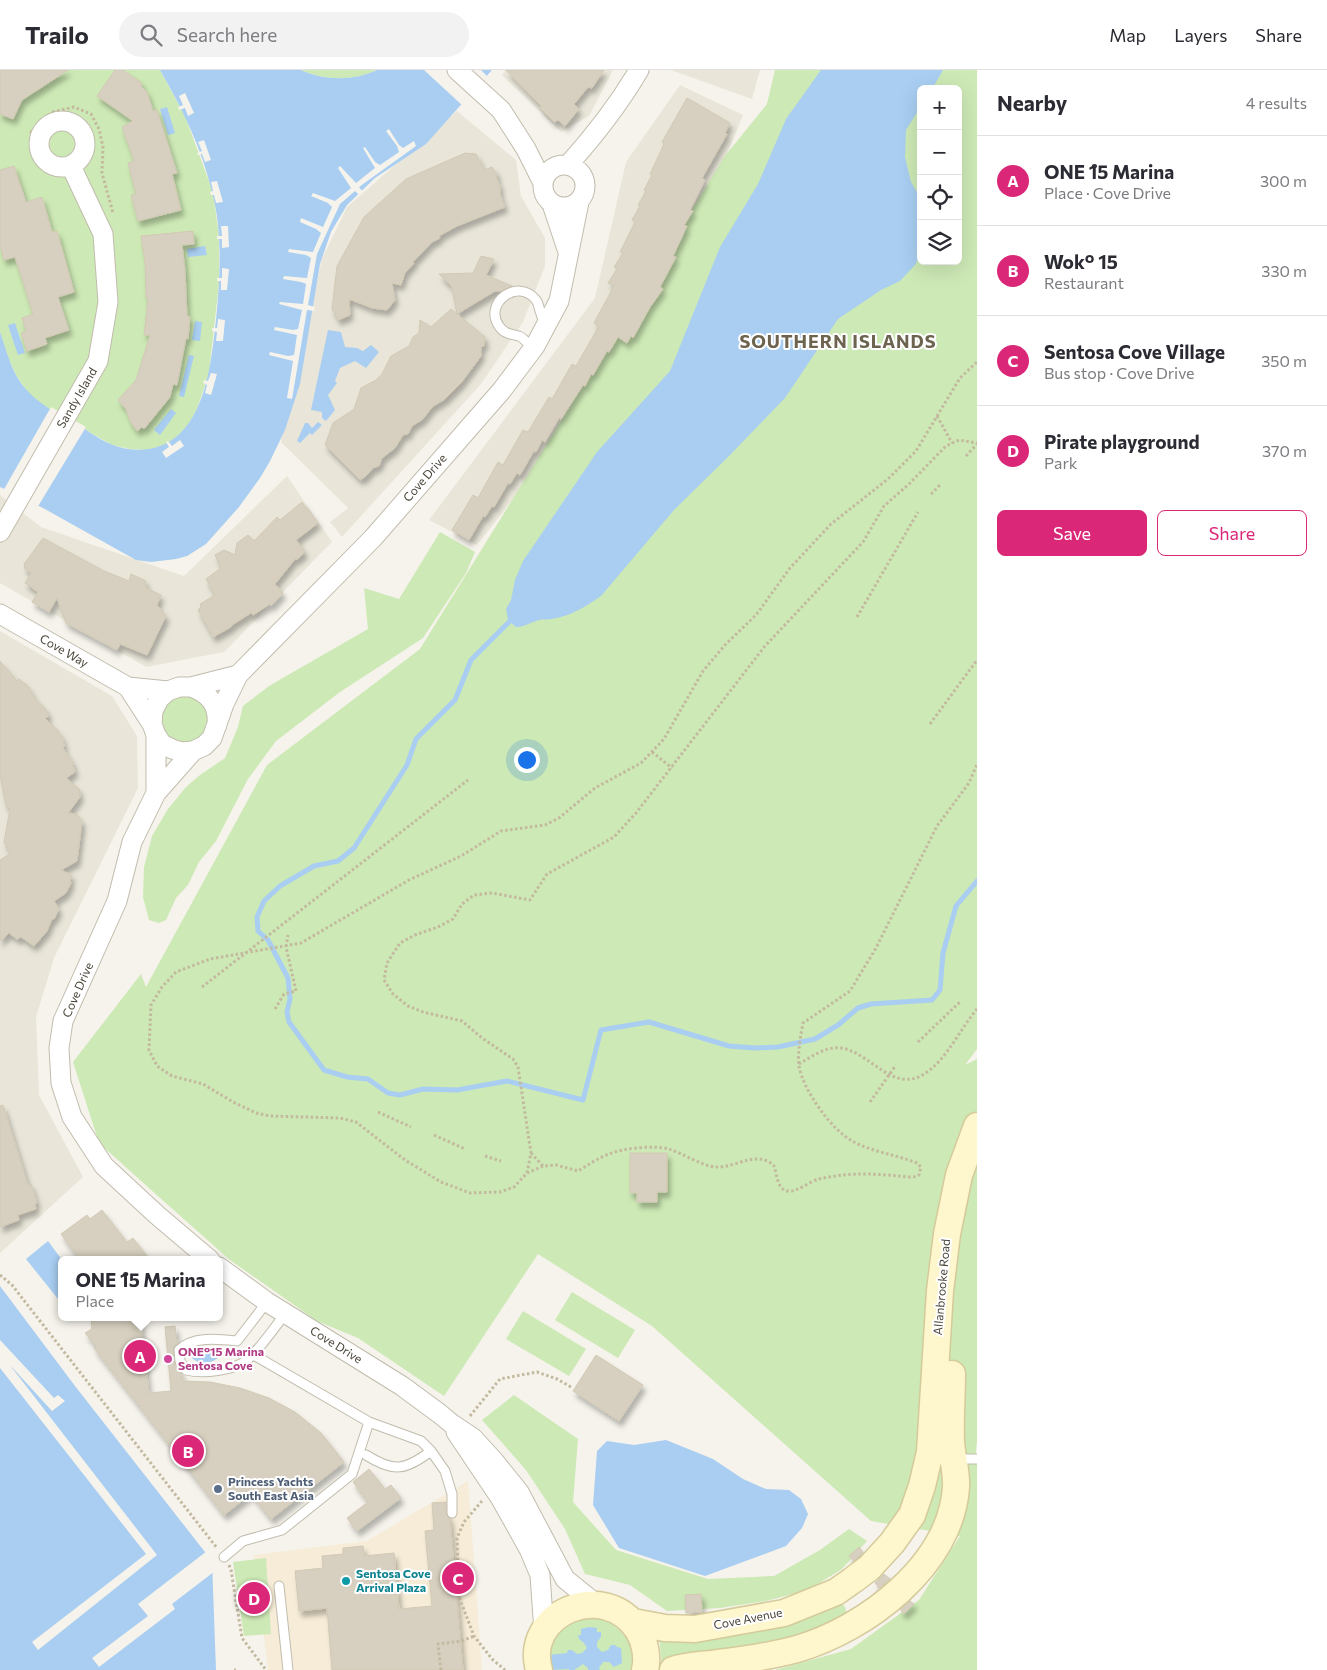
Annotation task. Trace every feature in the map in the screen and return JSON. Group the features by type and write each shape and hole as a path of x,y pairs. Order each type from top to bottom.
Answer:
{"street":[{"path":"457,70 501,110 526,150 543,183"},
{"path":"526,150 565,165 576,168 582,174 586,188 579,202 566,208 552,204 546,199 543,191 545,176 549,170 565,165 596,134 639,70"},
{"path":"585,180 596,134"},
{"name":"Sandy Island","path":"3,528 98,361 108,302 103,234 71,166"},
{"name":"Cove Drive","path":"205,1256 104,1166 72,1117 61,1083 60,1048 63,1021 118,901 132,842 156,793 193,751 204,746 212,738 224,704 238,674 373,538 502,390 533,349 559,301 579,202"},
{"name":"Cove Drive","path":"552,204 568,254"},
{"name":"Cove Way","path":"0,614 128,688 168,691"},
{"name":"Cove Drive","path":"156,793 153,711 159,699 168,691 179,687 191,687 238,674"},
{"path":"191,687 201,690 215,706 218,717 217,727"},
{"name":"Cove Way","path":"128,688 154,730"},
{"path":"154,730 162,744 182,752 193,751"},
{"name":"Allanbrooke Road","path":"953,1457 940,1291 947,1234 959,1175 977,1126"},
{"name":"Allanbrooke Road","path":"953,1457 951,1442 955,1296 977,1177"},
{"name":"Cove Drive","path":"223,1270 285,1314 402,1386 473,1438 519,1492 565,1578 596,1604"},
{"name":"Cove Drive","path":"452,1424 463,1444 501,1499 529,1549 540,1575 544,1632"},
{"path":"673,1670 743,1660 797,1648 835,1634 854,1624 895,1595 926,1563 941,1540 951,1518 956,1487 953,1457"},
{"name":"Cove Avenue","path":"539,1670 537,1653 544,1632 554,1619 566,1610 580,1605 596,1604 616,1610 633,1622 664,1628 695,1629 784,1613 836,1592 869,1568 892,1543 912,1515 922,1486 953,1457"},
{"path":"892,1543 900,1553 911,1559 926,1563"},
{"path":"836,1592 849,1599 856,1610 854,1624"},
{"path":"633,1622 642,1635 646,1650 645,1670"}],"lane":[{"path":"533,349 520,336 507,334 498,325 495,312 498,301 510,292 522,291 530,294 536,300 546,325"},
{"path":"267,1302 237,1341 213,1339 184,1345 179,1350 180,1361 186,1370 198,1373 226,1369 246,1361 285,1314"},
{"path":"252,1354 369,1422 421,1441 431,1451 445,1471 452,1494 452,1513"},
{"path":"224,1556 243,1541 282,1530 352,1474 369,1422"},
{"path":"366,1455 378,1462 393,1467 405,1467 415,1463 431,1451"},
{"path":"279,1586 288,1670"}],"path":[{"path":"977,362 960,378 916,451 888,479 831,524 790,568 756,615 703,671 664,739 641,763 595,788 559,818 545,825 501,831 461,856 409,880 301,944 210,959 176,972 162,987 151,1005 149,1050 157,1066 172,1076 204,1084 233,1102 256,1113 270,1116 340,1118 356,1122 404,1160 441,1182 470,1193 500,1192 514,1187 527,1173 543,1166 556,1165 578,1170 608,1154 640,1148 668,1149 715,1167 730,1166 765,1158 774,1166 779,1184 788,1192 818,1179 867,1173 911,1178 919,1175 921,1167 917,1162 854,1142 831,1124 807,1088 799,1065 800,1036 803,1023 850,991 876,948 937,826 969,784 977,764"},
{"path":"937,416 952,443"},
{"path":"527,1173 531,1153 520,1075 513,1059 482,1038 462,1021 408,1006 393,994 384,980 386,963 400,943 453,919 462,904 474,895 492,893 530,900 547,874 614,837 672,768 765,646 863,542 884,506 909,484 946,446 959,440 977,444 966,456"},
{"path":"932,494 941,484"},
{"path":"857,617 918,512"},
{"path":"930,724 977,660"},
{"path":"652,752 672,768"},
{"path":"202,987 468,780"},
{"path":"275,1009 284,994 296,991 284,947 288,935"},
{"path":"918,1042 962,1001"},
{"path":"799,1065 823,1051 841,1048 859,1054 893,1077 910,1080 924,1075 939,1061 977,1009"},
{"path":"870,1102 896,1065"},
{"path":"378,1112 411,1127"},
{"path":"434,1135 465,1149"},
{"path":"531,1153 543,1166"},
{"path":"485,1156 501,1161"},
{"path":"0,1275 12,1285 224,1556 231,1570 242,1638 266,1670"},
{"path":"470,1416 500,1379 536,1372 557,1379 571,1387"},
{"path":"486,1497 464,1522 457,1538 459,1597 474,1636 492,1659 504,1670"},
{"path":"458,1578 465,1577"},
{"path":"441,1670 438,1644 462,1641 474,1636"}],"shaded area":[{"path":"505,70 613,70 589,116 561,132 502,75"},
{"path":"671,70 760,70 752,99"},
{"path":"680,85 743,115 679,272 635,343 477,545 429,520 595,298 626,162"},
{"path":"457,111 516,160 521,196 545,238 545,266 523,322 481,384 342,537 330,522 348,508 281,442 322,259 347,207"},
{"path":"287,476 332,542 224,652 146,667 0,583 0,495 41,527 184,576"},
{"path":"0,631 112,696 137,736 138,788 54,958 36,1017 39,1095 83,1177 0,1253"},
{"path":"468,1481 482,1670 268,1670 254,1555 367,1541"}],"green space":[{"path":"0,70 160,70 185,116 213,192 219,236 219,283 209,373 196,412 186,428 174,439 162,446 147,450 112,445 46,407 34,399 24,387 8,357 0,332"},
{"path":"301,70 377,70 349,78 329,78"},
{"path":"775,70 977,70 977,1049 965,1065 977,1059 977,1441 975,1459 977,1460 977,1670 775,1670 851,1649 919,1600 960,1536 871,1521 652,1326 538,1254 444,1396 358,1338 317,1321 230,1260 150,1189 99,1143 73,1062 141,974 146,987 267,765 420,649 725,156 767,104"},
{"path":"440,532 475,552 466,573 423,638 340,692 276,741 248,779 216,841 199,862 188,885 176,898 166,920 159,923 149,920 143,897 144,867 152,836 168,809 186,787 225,758 238,727 243,706 269,686 368,629 364,588 399,599"},
{"path":"184,696 193,698 202,704 210,716 210,723 205,737 188,746 171,742 160,724 161,714 166,705 174,699"},
{"path":"572,1292 635,1330 618,1358 555,1320"},
{"path":"523,1311 586,1349 569,1376 506,1339"},
{"path":"514,1395 578,1439 573,1502 616,1550 708,1579 774,1576 820,1550 849,1529 867,1541 842,1569 808,1590 766,1601 720,1608 667,1611 630,1585 585,1574 565,1529 526,1470 482,1420"},
{"path":"266,1558 271,1634 244,1636 233,1562"},
{"path":"838,1601 845,1607 847,1615 806,1638 662,1668 660,1644 656,1632"},
{"path":"577,1616 607,1616 630,1634 635,1670 549,1670 550,1651 554,1638 562,1627"}],"water":[{"path":"160,70 301,70 329,78 349,78 377,70 492,70 426,144 375,178 347,205 331,232 320,264 300,384 285,430 270,461 239,507 206,544 187,556 151,562 136,560 43,508 0,487 0,332 16,375 29,392 45,406 109,443 133,450 154,448 171,441 184,429 195,413 208,376 214,338 219,272 218,223 203,160 176,99"},
{"path":"821,70 943,70 934,85 917,85 917,112 906,130 905,157 911,182 917,192 917,261 900,281 881,290 838,319 785,398 674,510 601,596 584,607 564,616 539,620 516,627 508,620 506,609 511,600 515,580 523,561 597,452 670,371 720,247 758,184 786,119"},
{"path":"167,107 175,133 168,135 160,109"},
{"path":"205,246 207,255 188,257 187,249"},
{"path":"195,321 202,322 200,341 192,340"},
{"path":"15,323 25,353 18,355 8,325"},
{"path":"328,330 341,332 345,347 357,348 363,351 371,345 379,352 366,368 355,361 340,368 335,381 337,383 328,395 335,410 326,421 322,418 322,412 311,410"},
{"path":"189,355 194,356 184,397 179,396"},
{"path":"171,409 176,413 160,435 154,430"},
{"path":"318,422 322,425 312,435 310,433 300,443 297,441 305,423 308,423 312,428"},
{"path":"48,1241 59,1256 58,1299 26,1259"},
{"path":"0,1286 75,1386 212,1561 216,1670 0,1670"},
{"path":"210,1348 221,1351 222,1355 207,1363 198,1362 191,1357 196,1351"},
{"path":"666,1440 713,1459 743,1479 766,1489 789,1490 801,1499 808,1514 802,1528 786,1546 705,1576 619,1548 593,1505 597,1451 607,1441 634,1445"},
{"path":"597,1628 597,1632 601,1632 597,1647 602,1652 608,1650 611,1645 621,1648 622,1663 614,1667 609,1662 603,1662 599,1668 600,1670 588,1670 583,1664 574,1670 549,1670 548,1655 567,1653 568,1650 572,1650 577,1654 582,1653 587,1648 578,1635 581,1635 581,1629"}],"pier":[{"path":"424,70 481,70 489,78 463,106"},
{"path":"185,93 194,113 188,116 185,108 179,110 178,107 183,105 179,96"},
{"path":"389,129 403,148 414,141 416,146 359,187 363,192 359,195 355,191 340,204 317,254 308,305 315,307 314,311 307,310 292,399 287,398 293,361 269,355 270,352 288,356 294,355 297,335 274,330 275,327 298,329 302,310 279,304 280,302 303,304 306,284 283,279 284,276 307,278 311,258 306,255 288,252 289,249 313,252 321,233 300,222 301,218 323,227 332,207 328,203 311,196 313,193 335,201 351,188 338,168 340,166 356,183 375,168 363,148 365,147 375,162 380,165 399,152 386,131"},
{"path":"204,140 211,160 205,162 202,154 198,155 197,153 202,151 198,142"},
{"path":"217,181 223,202 216,203 214,195 211,195 210,192 213,191 211,182"},
{"path":"221,226 228,226 229,247 222,248 222,239 217,239 217,236 222,236"},
{"path":"222,268 229,269 227,290 221,290 221,281 217,281 217,278 222,278"},
{"path":"218,319 225,320 223,341 216,341 217,332 212,331 212,328 217,328"},
{"path":"211,373 217,374 211,395 205,393 207,385 203,383 204,380 208,381"},
{"path":"51,407 86,427 37,508 3,491"},
{"path":"180,440 184,446 166,458 162,452 169,447 166,442 168,441 172,446"},
{"path":"0,1340 54,1398 58,1395 65,1401 52,1411 9,1364 157,1555 38,1650 32,1642 146,1554 0,1368"},
{"path":"207,1551 214,1560 215,1571 172,1604 175,1609 99,1667 92,1658 148,1616 138,1604"}],"building":[{"path":"0,70 68,70 22,100 13,119 0,114"},
{"path":"115,70 123,70 142,83 141,86 147,92 153,111 157,110 177,173 172,174 181,210 138,221 131,195 136,194 128,163 134,161 122,127 133,121 97,96"},
{"path":"506,70 604,70 592,88 588,87 574,104 579,109 565,126 558,120 554,122"},
{"path":"687,98 730,123 725,133 727,134 702,178 705,180 690,210 693,211 684,225 687,226 673,256 676,257 660,287 663,289 650,307 633,338 631,336 627,343 618,337 609,352 607,351 593,375 591,374 585,386 583,385 561,419 559,418 545,442 542,440 520,475 517,473 510,484 508,483 494,507 492,506 485,517 483,516 469,540 452,530 473,495 478,498 498,462 503,465 523,430 528,432 549,397 552,399 572,364 576,366 599,326 594,323 614,286 608,283 617,269 614,267 623,253 620,252 635,222 632,220 646,191 644,190 652,175 650,174 664,144 662,142"},
{"path":"465,153 476,154 484,170 492,167 498,175 496,177 505,207 457,226 432,242 405,273 401,285 392,283 395,300 387,310 372,308 349,299 350,315 338,320 332,309 337,266 364,217 406,179"},
{"path":"14,166 26,202 42,197 52,232 57,231 74,292 58,297 69,330 45,338 47,344 27,351 21,333 26,331 22,318 33,314 15,257 4,260 0,246 0,170"},
{"path":"193,231 194,244 182,245 187,316 190,317 188,339 186,338 177,385 173,384 170,397 144,429 142,427 137,431 130,421 126,409 118,400 136,380 150,335 144,335 148,298 146,298 145,262 141,236"},
{"path":"481,256 494,259 486,275 512,286 501,291 495,291 457,314 452,287 439,274 473,273"},
{"path":"451,309 485,337 484,346 481,347 481,356 461,383 445,399 432,407 423,419 412,426 408,434 403,435 395,448 382,458 379,466 373,468 366,476 360,480 325,445 333,423 354,409 361,388 376,380 382,374 391,356 409,346 413,337 419,333 420,320 431,327"},
{"path":"302,502 318,523 296,540 305,552 298,559 295,559 275,584 283,593 271,606 270,604 253,615 251,613 213,637 198,610 201,607 200,604 215,595 206,579 221,568 215,555 224,550 235,555 237,543 248,535 254,541 277,517 280,520"},
{"path":"43,538 104,571 129,581 131,574 146,581 146,588 161,595 157,605 166,616 147,655 120,644 117,650 66,623 57,598 49,612 32,602 38,592 25,583 31,573 25,569 24,564"},
{"path":"0,661 17,681 19,679 27,685 36,700 45,708 49,716 45,718 58,731 63,739 65,746 63,748 72,761 75,772 66,778 79,789 80,797 68,813 77,814 82,822 77,861 61,870 72,875 71,883 66,893 54,901 59,909 47,931 34,946 21,937 17,939 9,933 0,941 0,860 11,853 4,842 10,809 6,805 0,775"},
{"path":"3,1105 28,1185 31,1184 37,1203 35,1204 36,1209 18,1215 19,1220 0,1227 0,1106"},
{"path":"630,1153 667,1153 667,1192 657,1192 657,1202 637,1202 637,1193 630,1193"},
{"path":"102,1210 127,1242 133,1238 147,1256 77,1256 61,1234 87,1215 90,1219"},
{"path":"91,1321 140,1321 149,1393 171,1391 165,1327 175,1326 177,1343 173,1348 174,1362 182,1375 183,1381 210,1382 240,1388 269,1398 295,1412 321,1433 344,1462 271,1519 251,1494 224,1515 94,1348 96,1346 85,1333 92,1329"},
{"path":"596,1355 643,1385 619,1421 573,1391"},
{"path":"369,1469 385,1489 391,1485 401,1498 357,1531 347,1518 368,1502 353,1482"},
{"name":"Sentosa Cove Arrival Plaza","path":"446,1502 446,1513 450,1519 463,1670 332,1670 327,1608 299,1611 295,1571 323,1568 322,1556 343,1554 343,1548 363,1546 364,1556 394,1553 399,1609 432,1606 425,1531 434,1530 432,1503"},
{"path":"859,1547 863,1552 854,1561 849,1556"},
{"path":"884,1574 890,1579 879,1588 875,1583"},
{"path":"701,1594 702,1612 686,1613 685,1595"},
{"path":"910,1601 914,1604 904,1614 900,1609"}],"waterway":[{"path":"510,621 471,660 455,700 416,739 407,765 354,848 338,861 314,866 280,886 264,901 257,917 258,931 268,940 288,978 290,999 287,1012 289,1022 324,1070 347,1077 368,1079 388,1093 400,1095 423,1089 457,1090 507,1081 583,1100 601,1030 649,1022 729,1046 754,1048 778,1047 815,1039 838,1025 858,1008 871,1004 932,1000 940,990 943,953 956,906 977,881"}],"place":[{"name":"ONE ̊15 Marina","path":"140,1356"},
{"name":"ONE°15 Marina Sentosa Cove","path":"168,1359"},
{"name":"Wok° 15","path":"188,1451"},
{"name":"Princess Yachts South East Asia","path":"218,1489"},
{"name":"Sentosa Cove Village","path":"458,1578"},
{"name":"Sentosa Cove Arrival Plaza","path":"346,1581"},
{"name":"Pirate playground","path":"254,1598"}],"district":[{"name":"SOUTHERN ISLANDS","path":"838,342"}]}
